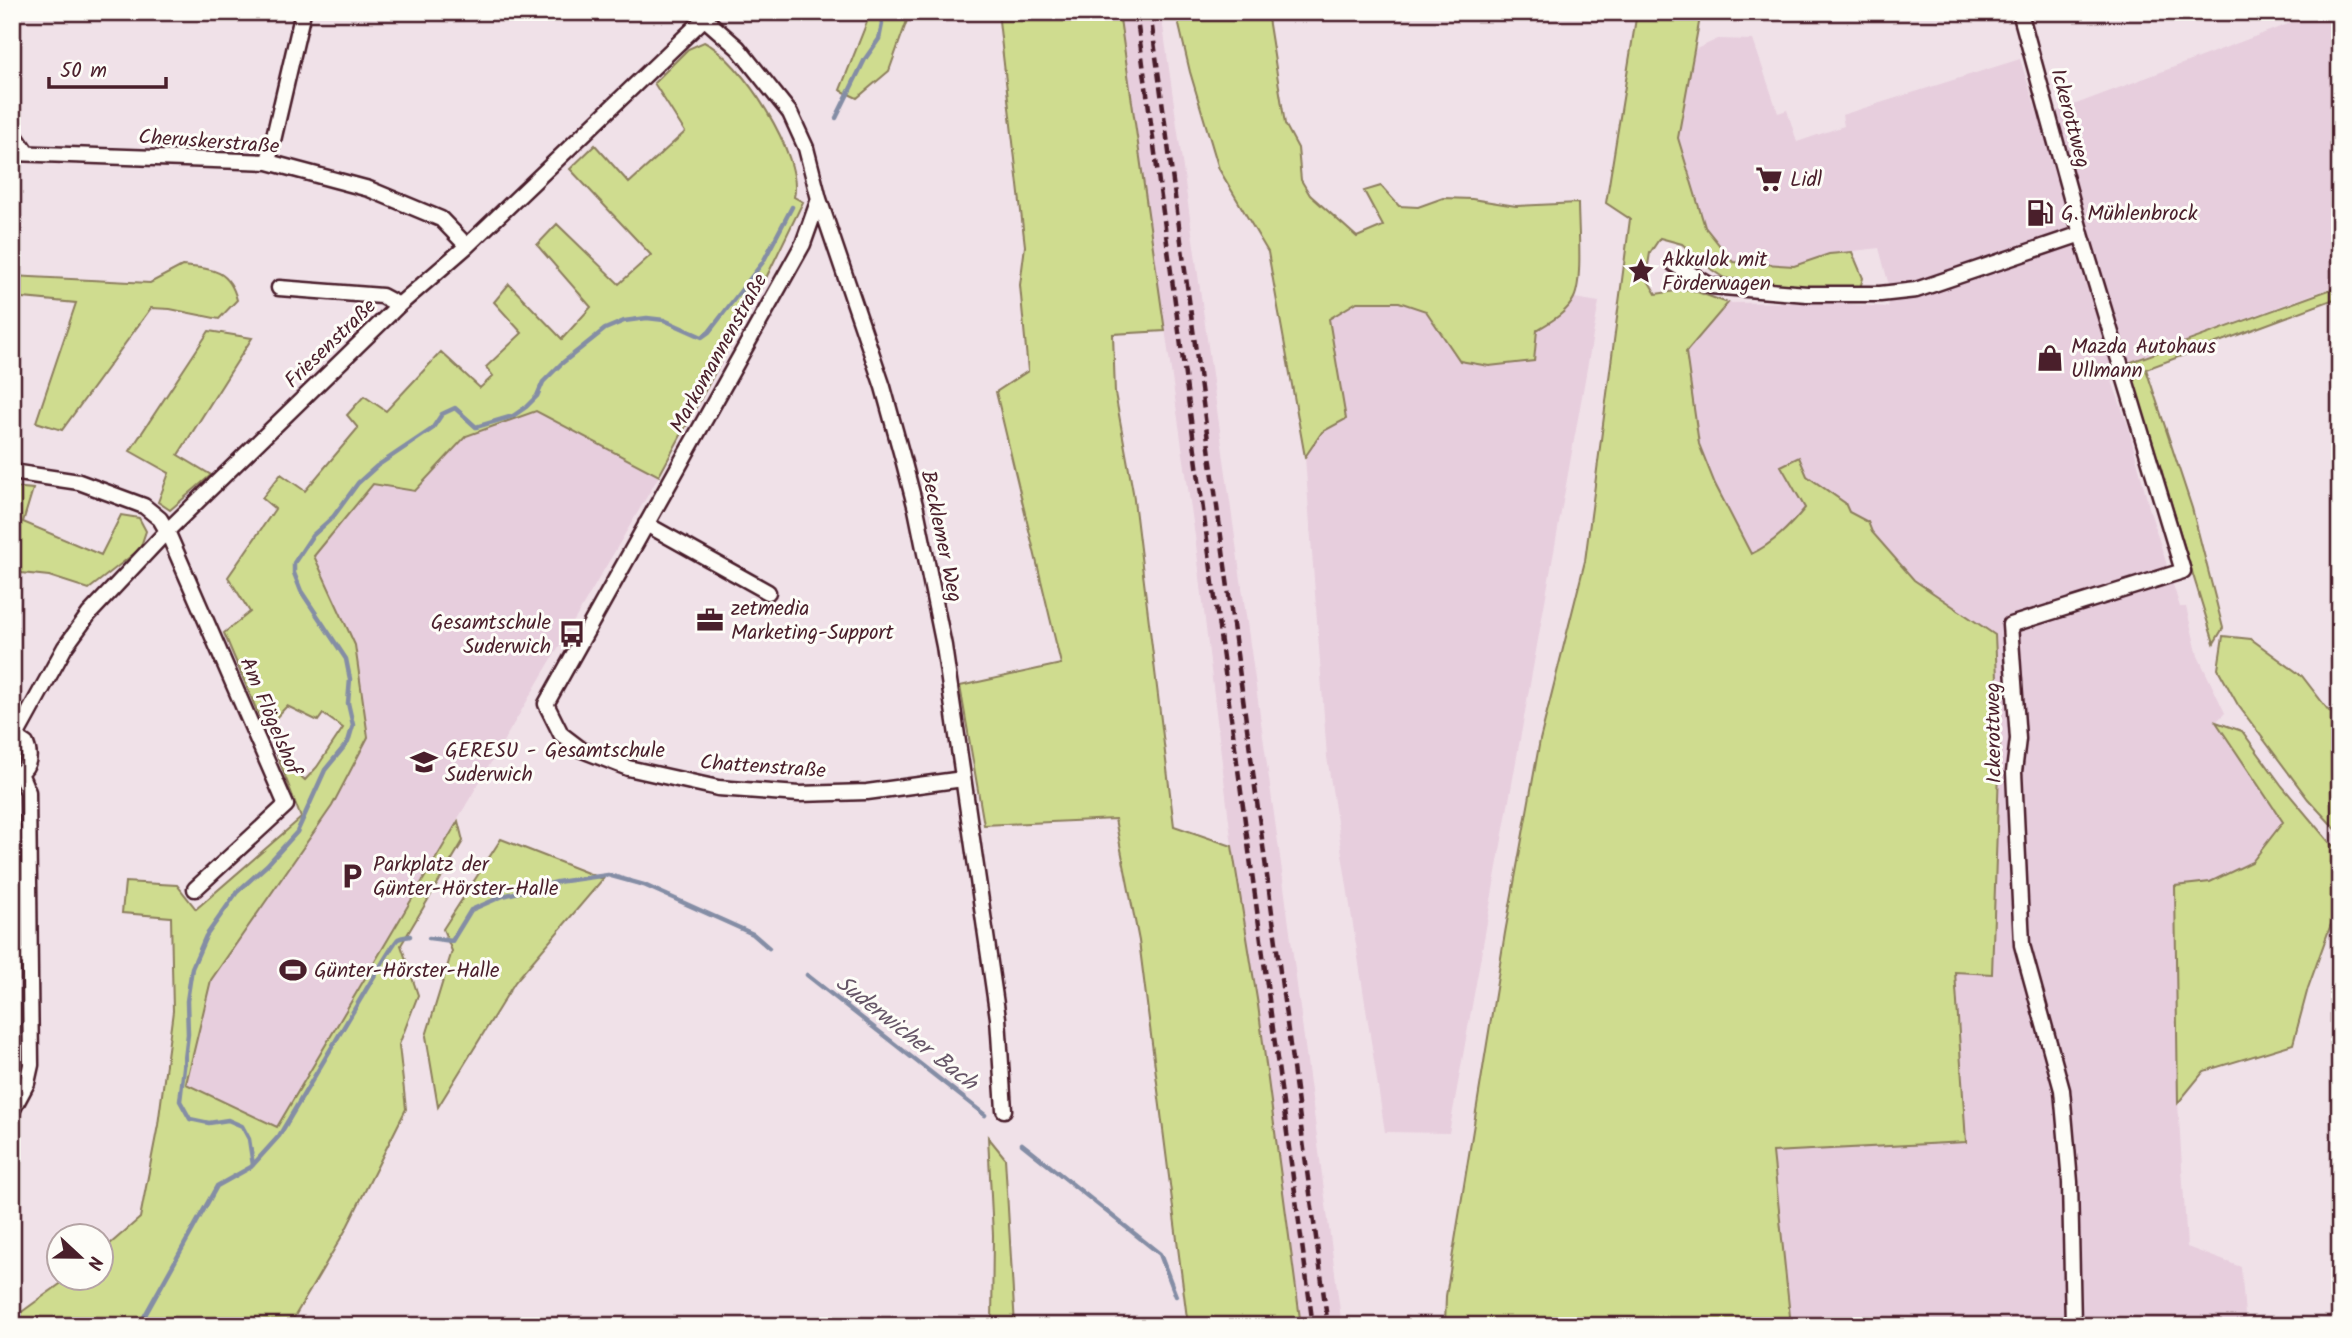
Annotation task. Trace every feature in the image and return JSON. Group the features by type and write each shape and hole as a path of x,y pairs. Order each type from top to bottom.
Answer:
{"street":[{"path":"268,162 303,12"},
{"name":"Ickerottweg","path":"2020,12 2081,234 2183,570 2010,625 2018,738 2014,772 2022,945 2062,1090 2070,1182 2073,1326"},
{"name":"Becklemer Weg","path":"708,15 790,113 806,148 819,199 883,387 916,509 944,646 998,1018 1004,1110"},
{"name":"Friesenstraße","path":"14,735 65,647 89,614 167,531 399,305 467,246 708,15"},
{"path":"12,131 20,153"},
{"name":"Cheruskerstraße","path":"20,153 268,162 369,189 441,219 467,246"},
{"name":"Markomannenstraße","path":"546,704 803,244 819,199"},
{"path":"1674,264 1711,286 1807,293 1880,294 1916,290 2081,234"},
{"path":"279,288 382,296 399,305"},
{"path":"12,472 79,482 144,506 160,519 167,531"},
{"path":"646,524 768,592"},
{"name":"Am Flögelshof","path":"167,531 286,805 195,889"},
{"name":"Chattenstraße","path":"546,704 561,734 582,750 628,768 718,788 799,794 854,792 963,779"},
{"path":"12,1111 27,1083 32,1065 28,792 16,775 25,769 29,756 26,744 14,735"},
{"path":"12,955 29,957"}],"shaded area":[{"path":"1119,12 1161,12 1281,864 1342,1326 1301,1326 1258,1005 1232,846 1195,536"},
{"path":"2320,12 2330,12 2340,40 2340,284 2108,370 2128,425 2150,511 2180,607 2186,607 2198,656 2225,713 2216,722 2283,822 2252,862 2210,882 2175,886 2178,1103 2187,1247 2241,1267 2246,1326 1791,1326 1773,1152 1966,1142 1955,972 1992,973 1935,596 1906,572 1868,526 1849,512 1845,502 1807,476 1798,458 1781,466 1806,508 1768,546 1751,555 1715,484 1699,444 1686,351 1728,303 1820,302 1888,307 1891,293 1879,248 1829,254 1794,266 1733,262 1705,227 1678,138 1694,50 1718,39 1753,40 1778,113 1787,110 1797,142 1844,126 1842,115 2020,59 2039,118"},
{"path":"1574,298 1599,302 1449,1133 1385,1132 1327,757 1305,457 1322,432 1346,419 1329,319 1357,302 1399,302 1426,311 1460,361 1537,330 1559,316"},
{"name":"GERESU - Gesamtschule Suderwich","path":"536,411 659,476 277,1127 186,1084 211,980 332,806 368,737 355,645 314,556 373,484 415,491 466,436"}],"green space":[{"path":"871,12 910,12 889,71 857,98 840,90"},
{"path":"998,12 1119,12 1165,331 1113,334 1115,393 1133,492 1174,826 1232,846 1258,1005 1301,1326 1188,1326 1139,941 1115,819 984,825 960,686 1061,664 996,392 1028,371 1020,285 1025,246"},
{"path":"1176,12 1267,12 1285,124 1298,148 1301,180 1310,195 1357,237 1383,226 1364,191 1381,186 1399,206 1418,207 1443,198 1472,199 1516,206 1578,203 1577,289 1567,308 1537,330 1534,361 1489,366 1460,361 1426,311 1399,302 1357,302 1329,319 1346,419 1322,432 1305,457 1268,252 1219,169 1190,72"},
{"path":"1637,12 1701,12 1678,138 1705,227 1733,262 1794,266 1829,254 1852,252 1863,278 1860,288 1842,289 1730,282 1682,244 1660,238 1650,253 1646,277 1656,294 1689,289 1728,303 1686,352 1699,444 1715,484 1751,554 1781,534 1805,508 1781,466 1799,457 1807,476 1845,503 1849,512 1868,522 1872,532 1914,580 1995,635 2000,741 1992,974 1955,972 1966,1142 1773,1152 1791,1326 1445,1326 1446,1296 1505,933 1540,740 1585,561 1630,219 1606,203"},
{"path":"704,42 719,52 751,88 780,135 795,180 794,197 803,202 767,276 659,476 536,411 466,436 415,491 373,484 314,556 355,645 368,737 332,806 211,980 186,1084 277,1127 458,821 463,841 401,945 418,995 399,1045 406,1109 345,1231 289,1326 12,1326 12,1319 49,1292 116,1292 116,1239 140,1218 158,1125 173,1011 171,917 122,913 125,882 177,885 196,909 301,818 277,755 305,780 343,728 323,714 318,721 287,706 272,722 259,716 224,633 250,612 228,577 275,509 262,498 281,474 305,491 358,428 347,415 364,396 386,411 441,352 480,388 493,376 486,367 522,333 494,302 509,284 562,339 591,307 537,245 557,224 619,284 651,255 570,169 595,145 629,183 685,132 654,83 688,49"},
{"path":"182,266 217,272 229,282 237,300 219,319 151,308 62,430 36,422 76,303 12,297 12,276 150,283"},
{"path":"2340,286 2340,297 2146,369 2192,508 2223,628 2214,643 2128,363"},
{"path":"209,331 252,338 178,455 211,475 170,510 158,502 169,473 130,451"},
{"path":"12,487 33,489 23,522 101,555 121,515 139,518 146,531 140,549 89,589 49,576 12,572"},
{"path":"2223,636 2251,639 2302,676 2329,711 2340,713 2340,834 2308,799 2238,705 2218,669"},
{"path":"2216,722 2242,731 2282,786 2340,852 2340,899 2308,988 2293,1044 2204,1071 2178,1103 2175,886 2210,882 2252,862 2283,822"},
{"path":"501,839 603,879 515,982 438,1107 426,1036 452,951 443,929"},
{"path":"988,1137 1005,1158 1015,1326 992,1326 993,1235"}],"waterway":[{"name":"Suderwicher Bach","path":"836,118 865,59 879,39 882,24 880,12"},
{"name":"Suderwicher Bach","path":"253,1165 249,1139 242,1126 228,1120 209,1123 190,1119 180,1101 192,968 206,936 237,892 267,865 297,832 325,770 348,742 353,725 348,703 350,679 346,659 301,591 294,573 294,563 312,536 333,517 358,483 377,466 432,429 442,414 455,408 476,427 513,416 537,396 543,382 561,364 605,329 624,321 647,318 664,320 702,337 709,332 763,262 792,207"},
{"name":"Suderwicher Bach","path":"429,938 452,941 471,910 503,896 557,882 608,875 644,885 753,934 769,948"},
{"name":"Suderwicher Bach","path":"139,1326 217,1186 251,1167 279,1136 393,945 398,939 410,936"},
{"name":"Suderwicher Bach","path":"807,975 985,1115"},
{"name":"Suderwicher Bach","path":"1022,1144 1160,1254 1176,1296"}],"railway":[{"path":"1136,12 1313,1326"},
{"path":"1150,12 1328,1326"}],"place":[{"name":"Lidl","path":"1769,179"},
{"name":"G. Mühlenbrock","path":"2040,213"},
{"name":"Akkulok mit Förderwagen","path":"1641,271"},
{"name":"Mazda Autohaus Ullmann","path":"2050,358"},
{"name":"zetmedia Marketing-Support","path":"710,620"},
{"name":"Gesamtschule Suderwich","path":"572,634"},
{"name":"GERESU - Gesamtschule Suderwich","path":"424,762"},
{"name":"Parkplatz der Günter-Hörster-Halle","path":"352,876"},
{"name":"Günter-Hörster-Halle","path":"293,970"}]}
